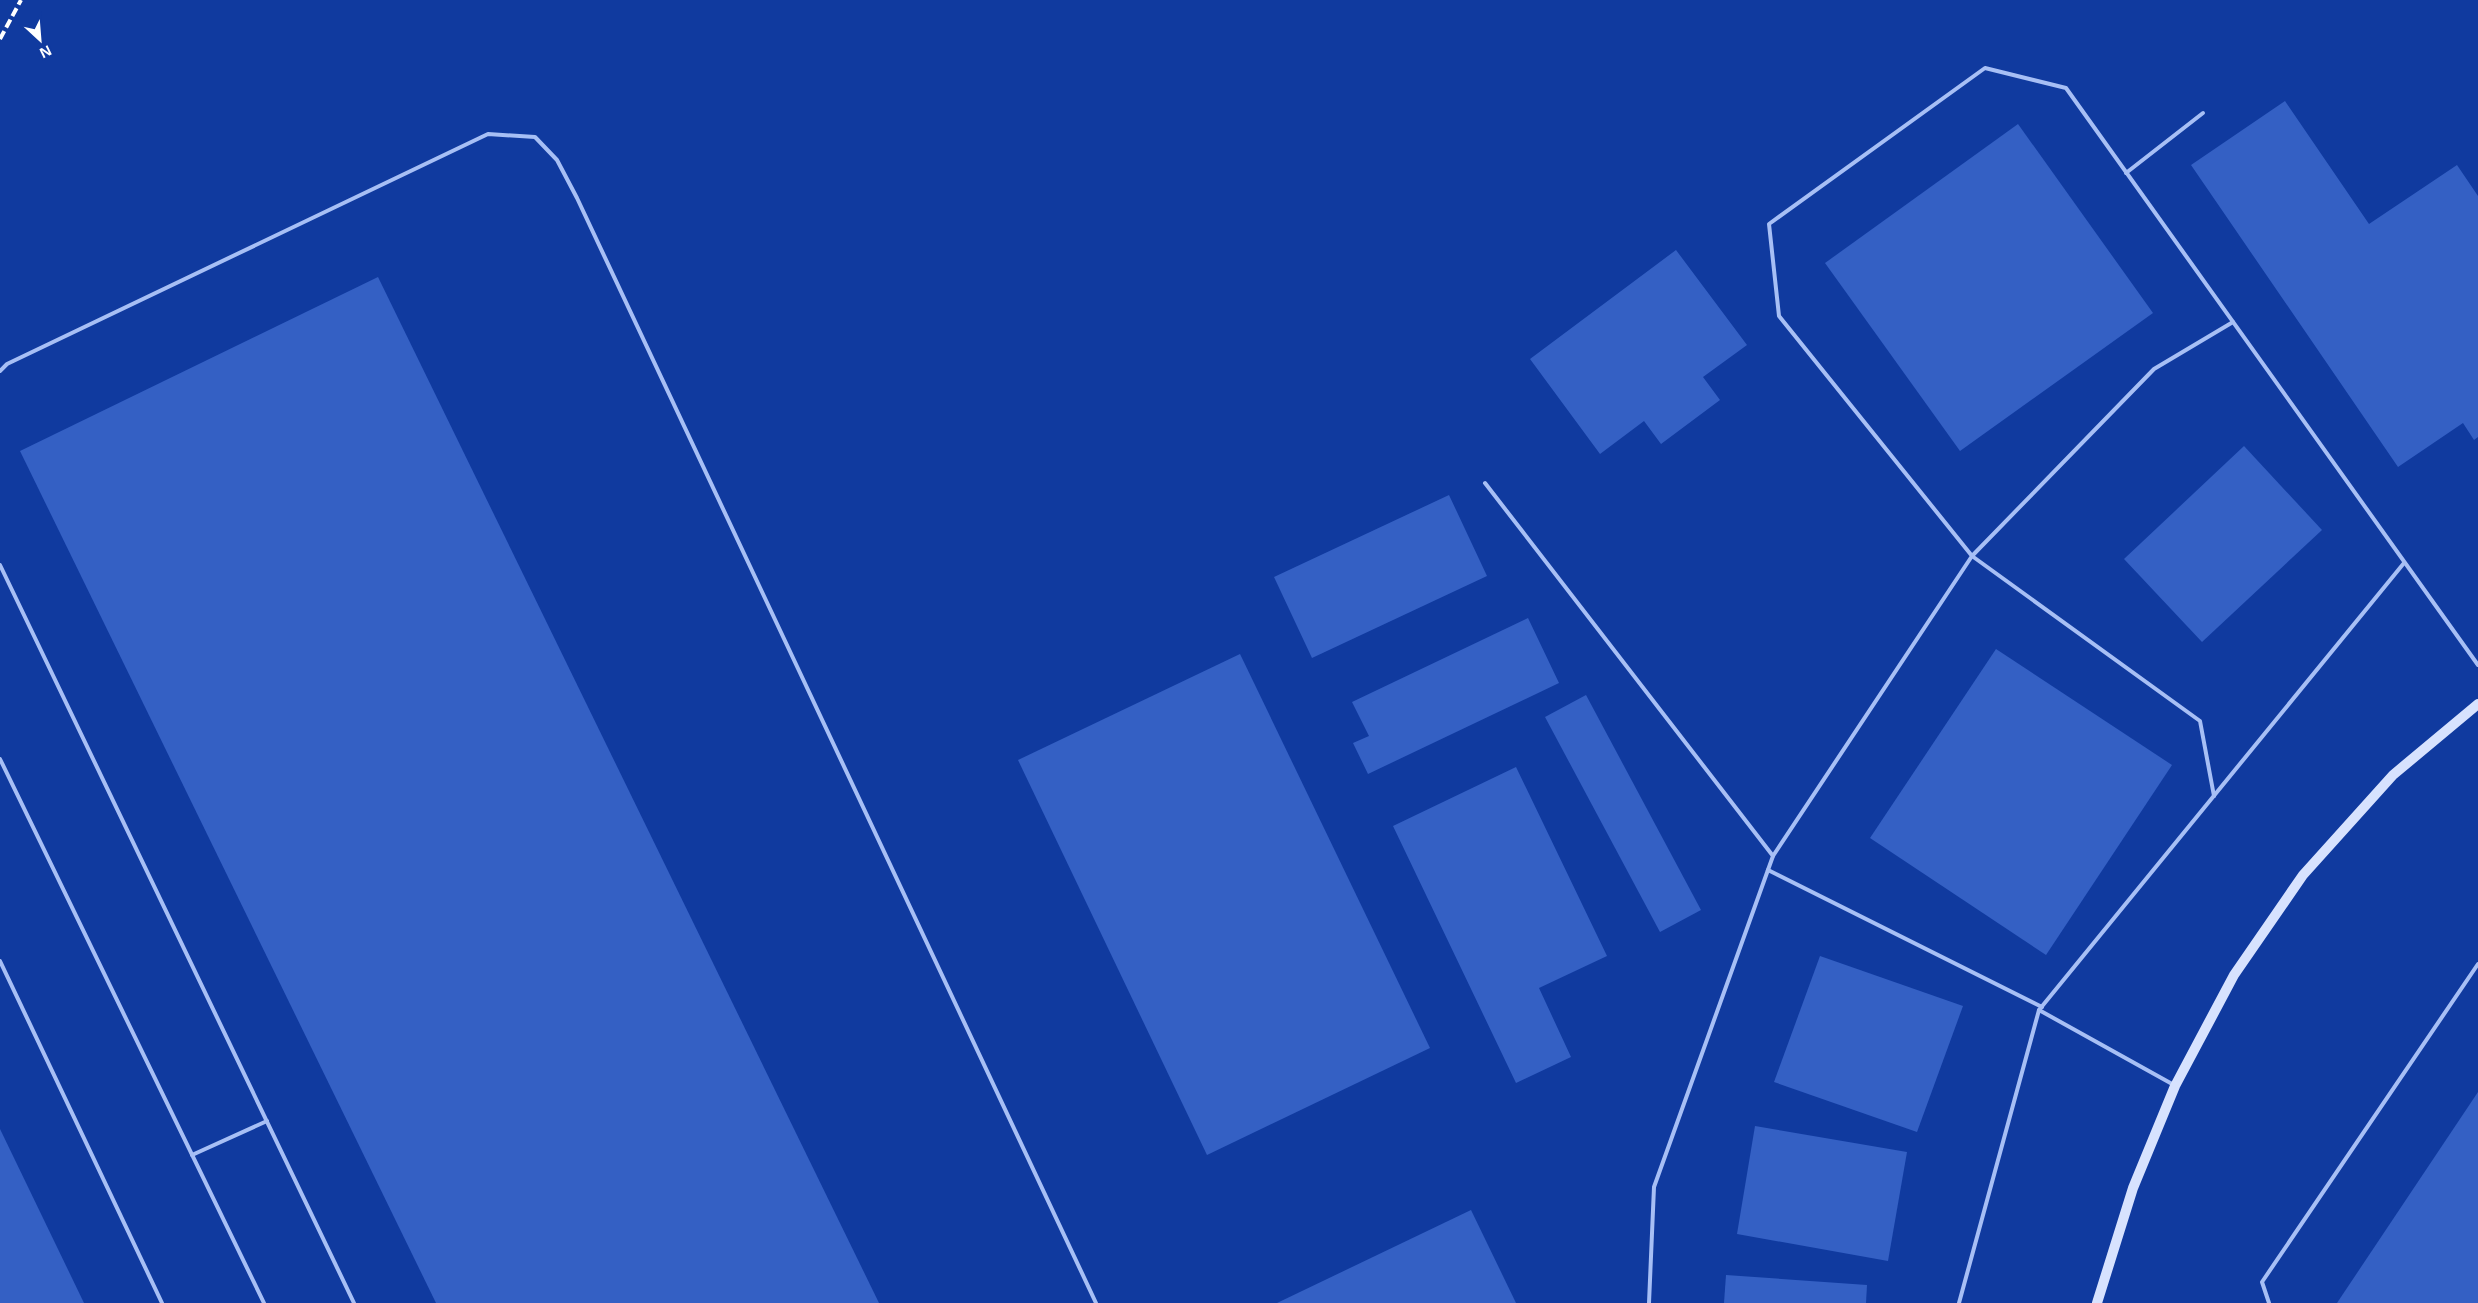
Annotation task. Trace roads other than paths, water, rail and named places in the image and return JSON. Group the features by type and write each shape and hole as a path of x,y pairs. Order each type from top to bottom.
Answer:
{"main road":[{"path":"2097,1303 2133,1188 2175,1086 2234,975 2303,875 2393,775 2478,704"}],"lane":[{"path":"2214,796 2200,721 1972,556 1778,316 1769,224 1985,68 2066,88 2478,665"},
{"path":"2126,173 2203,113"},
{"path":"0,371 7,364 488,134 535,137 557,160 577,198 1096,1303"},
{"path":"1649,1303 1654,1187 1773,856 1972,556 2154,369 2233,322"},
{"path":"1485,483 1773,856"},
{"path":"1959,1303 2041,1008 2404,563"},
{"path":"0,565 354,1303"},
{"path":"0,759 264,1303"},
{"path":"1768,870 2041,1008 2175,1086"},
{"path":"0,961 162,1303"},
{"path":"2269,1303 2262,1282 2478,964"},
{"path":"192,1155 267,1121"}],"railway":[{"path":"0,39 21,0"}]}
